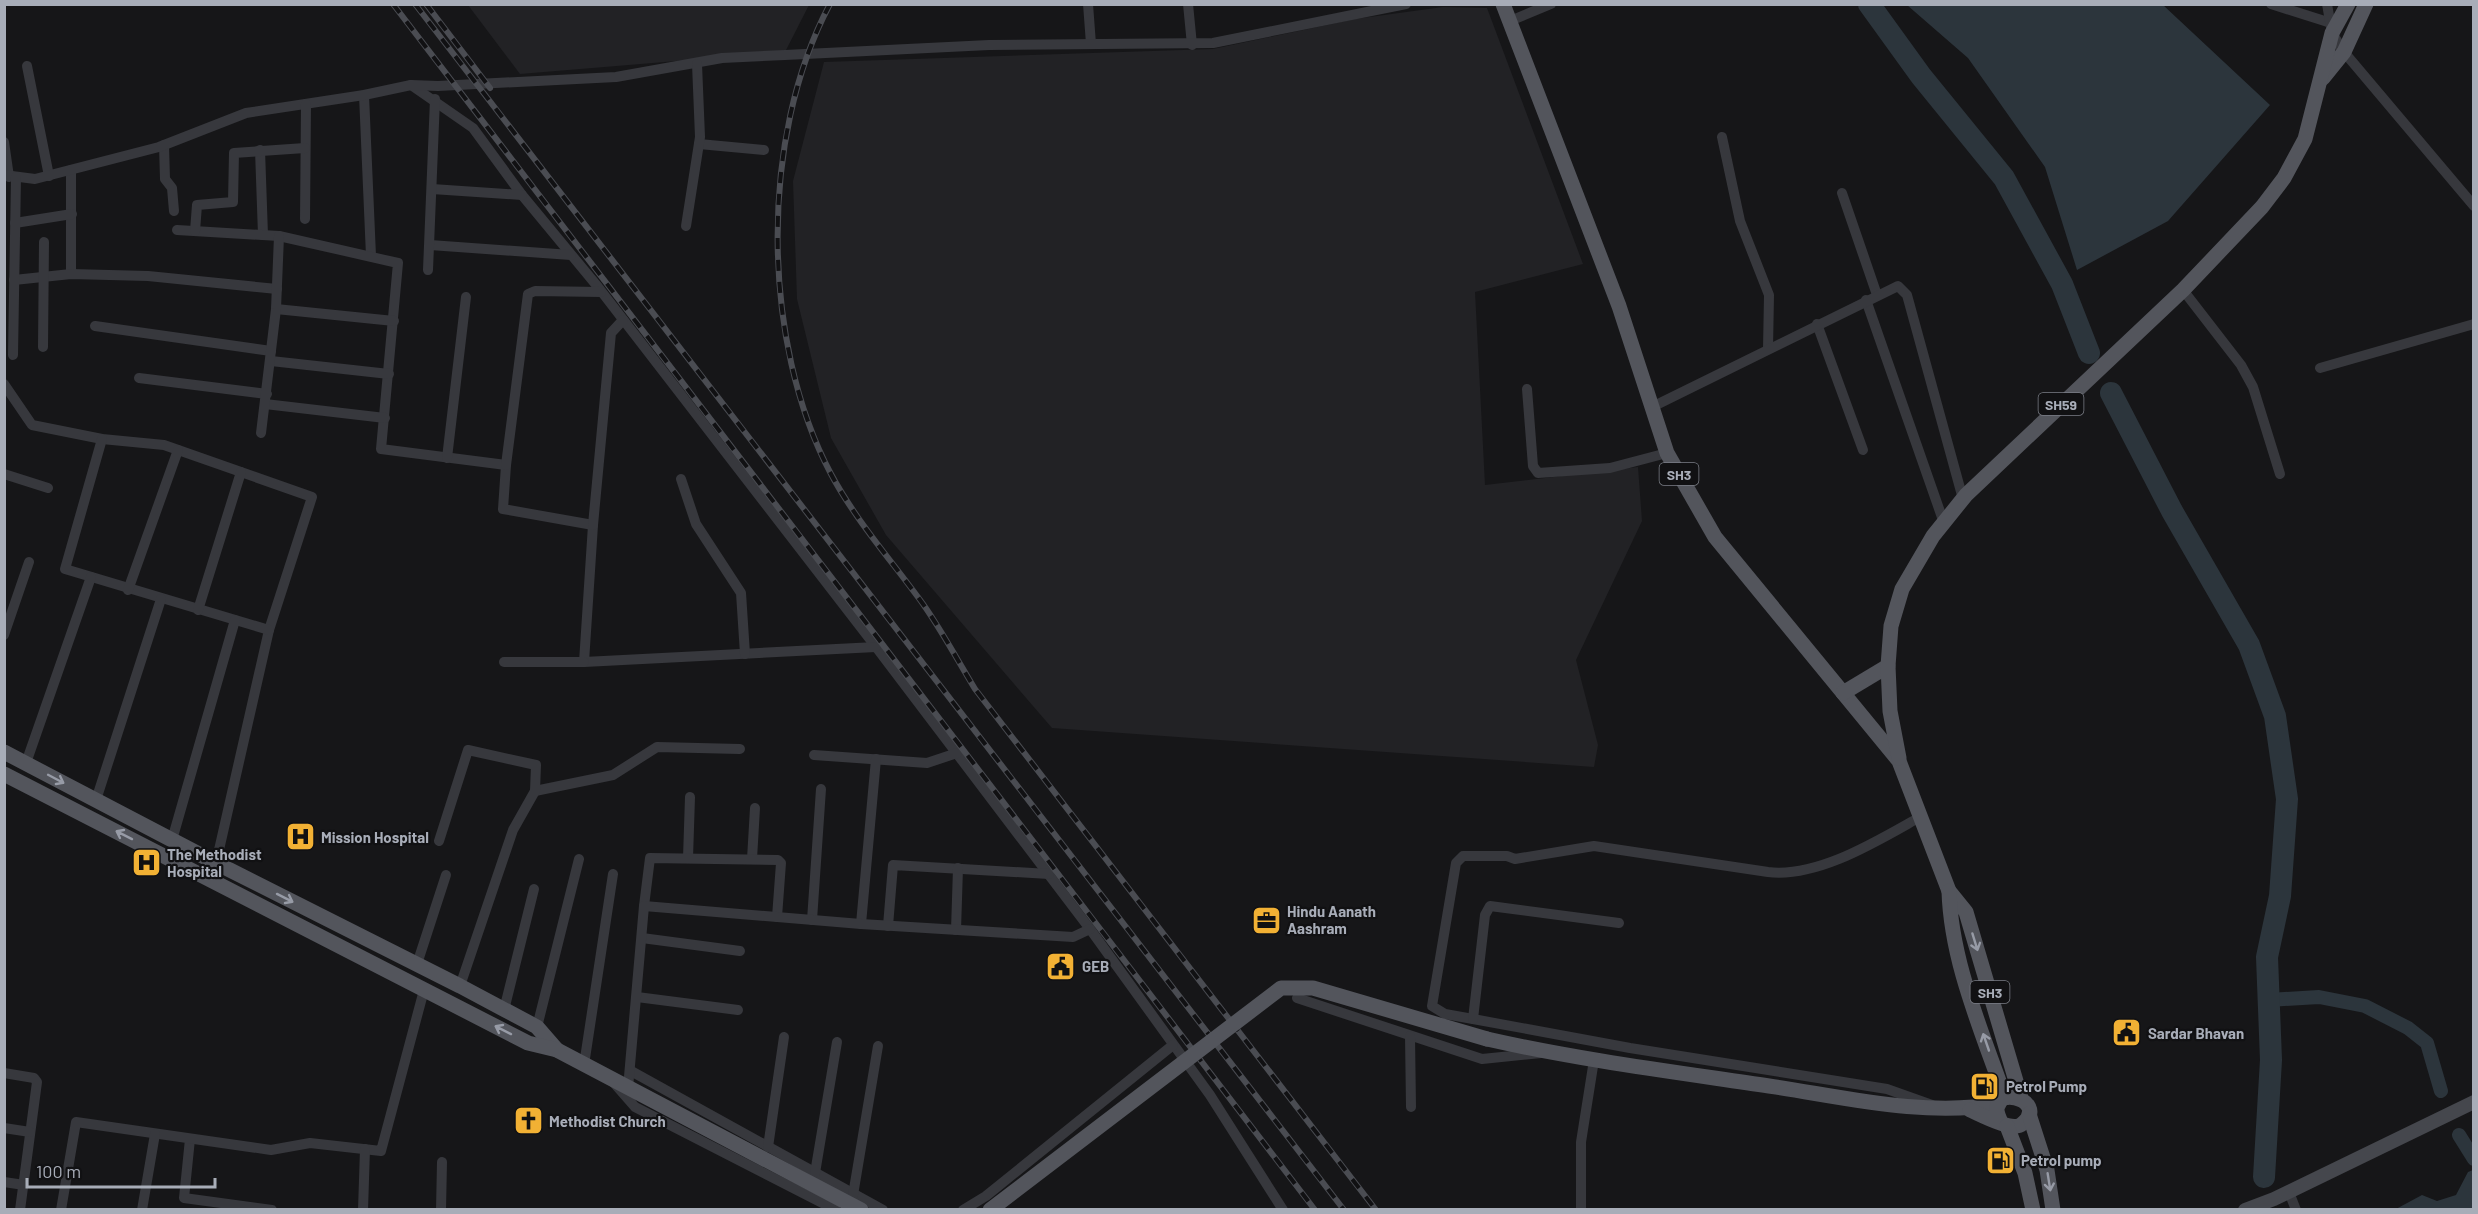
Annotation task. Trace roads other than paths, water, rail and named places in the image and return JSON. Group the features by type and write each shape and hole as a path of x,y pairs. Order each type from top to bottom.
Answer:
{"main road":[{"name":"SH3","path":"1503,4 1619,306 1667,453 1715,537 1899,761 1949,891 1966,912 2021,1098"},
{"name":"SH59","path":"1899,761 1890,711 1888,666 1891,626 1902,589 1944,523 1963,499 2183,290 2262,207 2284,178 2306,139 2332,28 2348,4"},
{"name":"SH59","path":"2319,83 2344,52 2366,4"},
{"path":"1843,693 1888,666"},
{"path":"4,752 216,863 460,986 537,1028 557,1050"},
{"path":"4,774 528,1043 557,1050 861,1209"},
{"name":"SH3","path":"1949,891 1950,917 1957,955 2002,1101"},
{"path":"990,1209 1281,988 1313,988 1487,1039 1547,1053 1906,1106 1968,1110 2018,1127 2024,1123 2029,1114"},
{"path":"1968,1110 2021,1098 2028,1104 2029,1114 2047,1170 2053,1209"},
{"path":"2002,1101 1998,1114 2025,1173 2033,1209"},
{"path":"2245,1209 2289,1192 2474,1102"}],"street":[{"path":"1088,4 1091,44"},
{"path":"1188,4 1192,45"},
{"path":"10,176 35,179 49,176 164,145 246,113 364,95 411,85 487,84 616,77 722,58 989,45 1192,45 1213,43 1406,4"},
{"path":"1510,21 1551,4"},
{"path":"2271,4 2332,28"},
{"path":"2327,4 2332,28 2344,52 2474,206"},
{"path":"687,226 699,144 697,64"},
{"path":"27,66 49,176"},
{"path":"411,85 435,99 473,128 522,195 602,292 1090,929 1210,1095 1283,1209"},
{"path":"364,95 371,256"},
{"path":"428,270 435,99"},
{"path":"305,219 306,104"},
{"path":"1722,137 1740,221 1769,295 1768,349"},
{"path":"4,142 15,223 14,280 9,307 13,356"},
{"path":"699,144 764,150"},
{"path":"164,145 165,179 172,188 174,210"},
{"path":"195,231 197,204 233,202 234,153 305,148"},
{"path":"260,150 263,235"},
{"path":"71,170 71,274"},
{"path":"432,189 522,195"},
{"path":"1842,193 1877,294"},
{"path":"15,223 72,214"},
{"path":"177,230 279,236 394,261 399,266 381,449 506,465"},
{"path":"261,433 276,309 279,236"},
{"path":"43,347 44,242"},
{"path":"430,245 571,255"},
{"path":"14,280 71,274 154,276 277,289"},
{"path":"1652,406 1877,294 1898,286 1907,295 1963,499"},
{"path":"2183,290 2241,365 2253,387 2280,474"},
{"path":"593,525 504,509 506,465 528,294 535,291 602,292"},
{"path":"447,458 466,297"},
{"path":"1866,300 1944,523"},
{"path":"276,309 394,321"},
{"path":"584,662 593,525 611,333 623,320"},
{"path":"1817,324 1863,450"},
{"path":"2320,368 2474,324"},
{"path":"95,326 389,374"},
{"path":"139,378 385,418"},
{"path":"4,384 32,425 102,439 156,443 312,497 268,630 216,863"},
{"path":"1527,389 1533,466 1538,473 1610,468 1667,453"},
{"path":"102,439 65,564 67,571 268,630"},
{"path":"128,590 178,450"},
{"path":"198,610 241,472"},
{"path":"4,474 48,488"},
{"path":"681,479 696,524 741,593 745,654"},
{"path":"4,635 29,562"},
{"path":"26,763 91,577"},
{"path":"96,800 160,599"},
{"path":"172,840 235,620"},
{"path":"504,662 584,662 876,647"},
{"path":"535,791 613,775 657,747 740,749"},
{"path":"439,841 468,750 534,764 537,768 535,791 513,830 460,986"},
{"path":"814,754 927,763 957,753"},
{"path":"861,924 876,759"},
{"path":"812,920 821,789"},
{"path":"688,858 690,798"},
{"path":"753,860 755,808"},
{"path":"1920,817 1859,851 1794,873 1768,872 1594,846 1515,859 1507,856 1463,856 1456,863 1432,1006 1445,1014 1887,1089 1907,1094 1938,1108"},
{"path":"632,1090 631,1071 650,858 781,861 777,917"},
{"path":"537,1028 579,859"},
{"path":"888,926 893,865 1049,874"},
{"path":"957,930 958,868"},
{"path":"584,1065 613,874"},
{"path":"417,964 446,875"},
{"path":"504,1010 534,889"},
{"path":"644,906 861,924 1074,938 1090,929"},
{"path":"1473,1019 1485,915 1490,906 1619,923"},
{"path":"642,938 740,951"},
{"path":"61,1209 76,1122 271,1150 310,1143 381,1151 424,990"},
{"path":"637,997 738,1010"},
{"path":"1296,998 1482,1059 1547,1053"},
{"path":"1410,1036 1411,1107"},
{"path":"768,1147 784,1037"},
{"path":"815,1173 837,1042"},
{"path":"963,1209 986,1196 1173,1044"},
{"path":"853,1195 878,1046"},
{"path":"1581,1209 1581,1142 1594,1060"},
{"path":"631,1071 853,1195 883,1209"},
{"path":"4,1073 36,1080 20,1209"},
{"path":"611,1080 636,1107 836,1209"},
{"path":"4,1128 30,1132"},
{"path":"142,1209 155,1134"},
{"path":"190,1139 184,1198 272,1209"},
{"path":"363,1209 365,1149"},
{"path":"441,1209 442,1162"},
{"path":"4,1182 24,1185"},
{"path":"2289,1192 2296,1209"}],"waterway":[{"path":"1869,4 1921,76 2004,178 2062,284 2089,353"},
{"path":"2111,393 2172,511 2249,645 2275,716 2287,799 2280,896 2267,957 2271,1060 2264,1177"},
{"path":"2269,1000 2319,997 2365,1006 2408,1028 2427,1043 2441,1091"},
{"path":"2459,1135 2474,1159"}],"railway":[{"path":"393,4 1315,1210"},
{"path":"415,4 1344,1210"},
{"path":"426,4 490,88"},
{"path":"830,4 807,57 790,115 781,176 778,239 781,302 791,364 808,421 831,474 863,524 930,614 975,689 1376,1210"}],"place":[{"name":"Mission Hospital","path":"300,837"},
{"name":"The Methodist Hospital","path":"146,863"},
{"name":"Hindu Aanath Aashram","path":"1266,920"},
{"name":"GEB","path":"1061,966"},
{"name":"Sardar Bhavan","path":"2127,1033"},
{"name":"Petrol Pump","path":"1985,1086"},
{"name":"Methodist Church","path":"528,1121"},
{"name":"Petrol pump","path":"2000,1160"}]}
